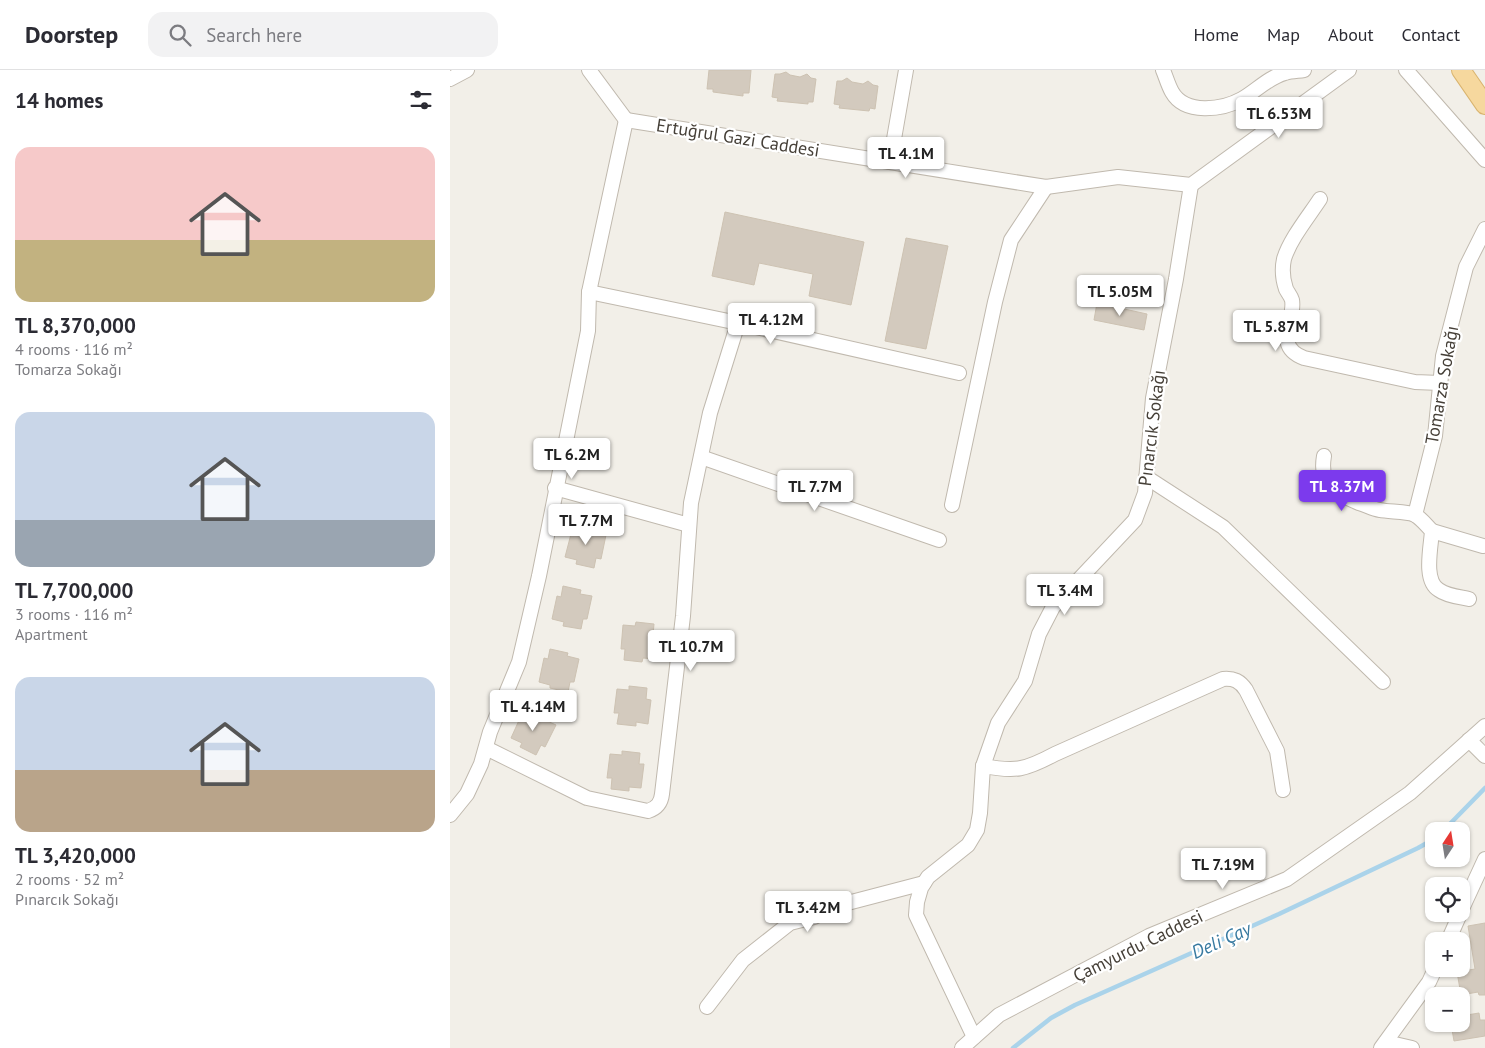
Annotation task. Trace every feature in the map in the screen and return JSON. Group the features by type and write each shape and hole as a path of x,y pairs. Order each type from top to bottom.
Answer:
{"main road":[{"path":"1461,70 1485,105"}],"street":[{"path":"450,79 467,70"},
{"path":"450,815 467,794 481,764 490,732 518,662 539,576 555,488 588,331 589,292 626,120 589,70"},
{"path":"890,162 906,70"},
{"path":"1163,70 1172,92 1177,98 1192,106 1209,108 1226,106 1242,99 1263,84 1284,73 1304,70"},
{"path":"1406,70 1485,160"},
{"path":"1191,185 1341,72"},
{"name":"Ertuğrul Gazi Caddesi","path":"626,120 1046,187 1118,177 1191,185"},
{"name":"Pınarcık Sokağı","path":"974,1037 916,915 917,902 928,877 968,844 977,830 980,813 982,766 998,723 1025,681 1040,634 1053,607 1135,520 1145,493 1154,398 1191,185"},
{"path":"952,505 995,302 1011,240 1046,187"},
{"path":"1320,199 1290,246 1284,260 1283,274 1286,288 1292,300 1287,334 1289,347 1293,352 1304,358 1415,382 1440,383"},
{"name":"Tomarza Sokağı","path":"1415,514 1435,436 1443,356 1466,267 1485,229"},
{"path":"589,292 738,323 958,373"},
{"path":"486,748 587,798 648,811 657,807 662,799 682,626 691,503 710,413 738,323"},
{"path":"1324,456 1322,466 1328,484 1342,496 1378,510 1415,514 1432,531 1483,546"},
{"path":"701,457 940,540"},
{"path":"1146,477 1223,527 1383,682"},
{"path":"555,488 689,525"},
{"path":"1432,531 1429,573 1433,584 1442,592 1469,599"},
{"path":"982,766 1008,770 1033,766 1055,754 1230,678 1237,680 1246,690 1277,751 1283,790"},
{"name":"Çamyurdu Caddesi","path":"962,1048 999,1015 1149,936 1287,879 1410,793 1485,726"},
{"path":"1469,740 1485,756"},
{"path":"1470,893 1485,859"},
{"path":"707,1008 743,960 790,922 814,917 836,906 924,883"},
{"path":"1384,1045 1432,977"},
{"path":"1384,1045 1412,1048"}],"building":[{"path":"709,70 751,70 749,93 743,93 743,96 713,92 713,89 707,89"},
{"path":"786,72 800,77 807,74 811,78 816,79 813,102 808,102 808,104 777,101 778,98 772,97 775,74"},
{"path":"847,78 852,82 863,84 868,81 878,86 875,109 870,108 869,111 839,108 840,105 834,104 837,81"},
{"path":"725,212 864,242 851,305 809,296 813,274 759,263 754,285 712,276"},
{"path":"906,238 948,246 926,349 885,341"},
{"path":"1097,303 1147,314 1144,330 1094,320"},
{"path":"578,524 595,529 594,532 606,535 601,559 596,558 594,568 576,564 577,560 565,557 571,534 575,535"},
{"path":"563,586 581,590 580,594 592,596 587,619 583,619 581,629 563,626 564,622 552,619 557,596 561,597"},
{"path":"636,622 654,624 653,635 657,635 655,659 643,658 642,662 624,660 625,649 621,649 623,625 635,626"},
{"path":"550,649 568,653 567,656 579,659 574,682 570,682 568,692 550,688 550,685 539,682 544,658 548,659"},
{"path":"629,686 647,688 646,699 651,700 648,724 636,722 636,726 617,724 619,713 614,713 617,689 629,690"},
{"path":"530,709 547,717 545,720 556,725 545,747 541,745 536,755 520,747 522,743 511,738 521,716 525,718"},
{"path":"622,751 640,753 639,764 644,764 641,788 629,787 629,791 611,789 612,778 607,778 610,754 622,755"},
{"path":"1485,923 1485,995 1479,995 1478,992 1470,993 1470,987 1460,987 1458,977 1470,977 1470,970 1475,969 1468,926"},
{"path":"1479,1013 1480,1020 1485,1020 1485,1036 1454,1041 1452,1032 1470,1032 1470,1014"}],"waterway":[{"name":"Deli Çay","path":"1452,822 1485,788"},
{"name":"Deli Çay","path":"1013,1048 1051,1018 1075,1005 1279,914 1425,844"}]}
